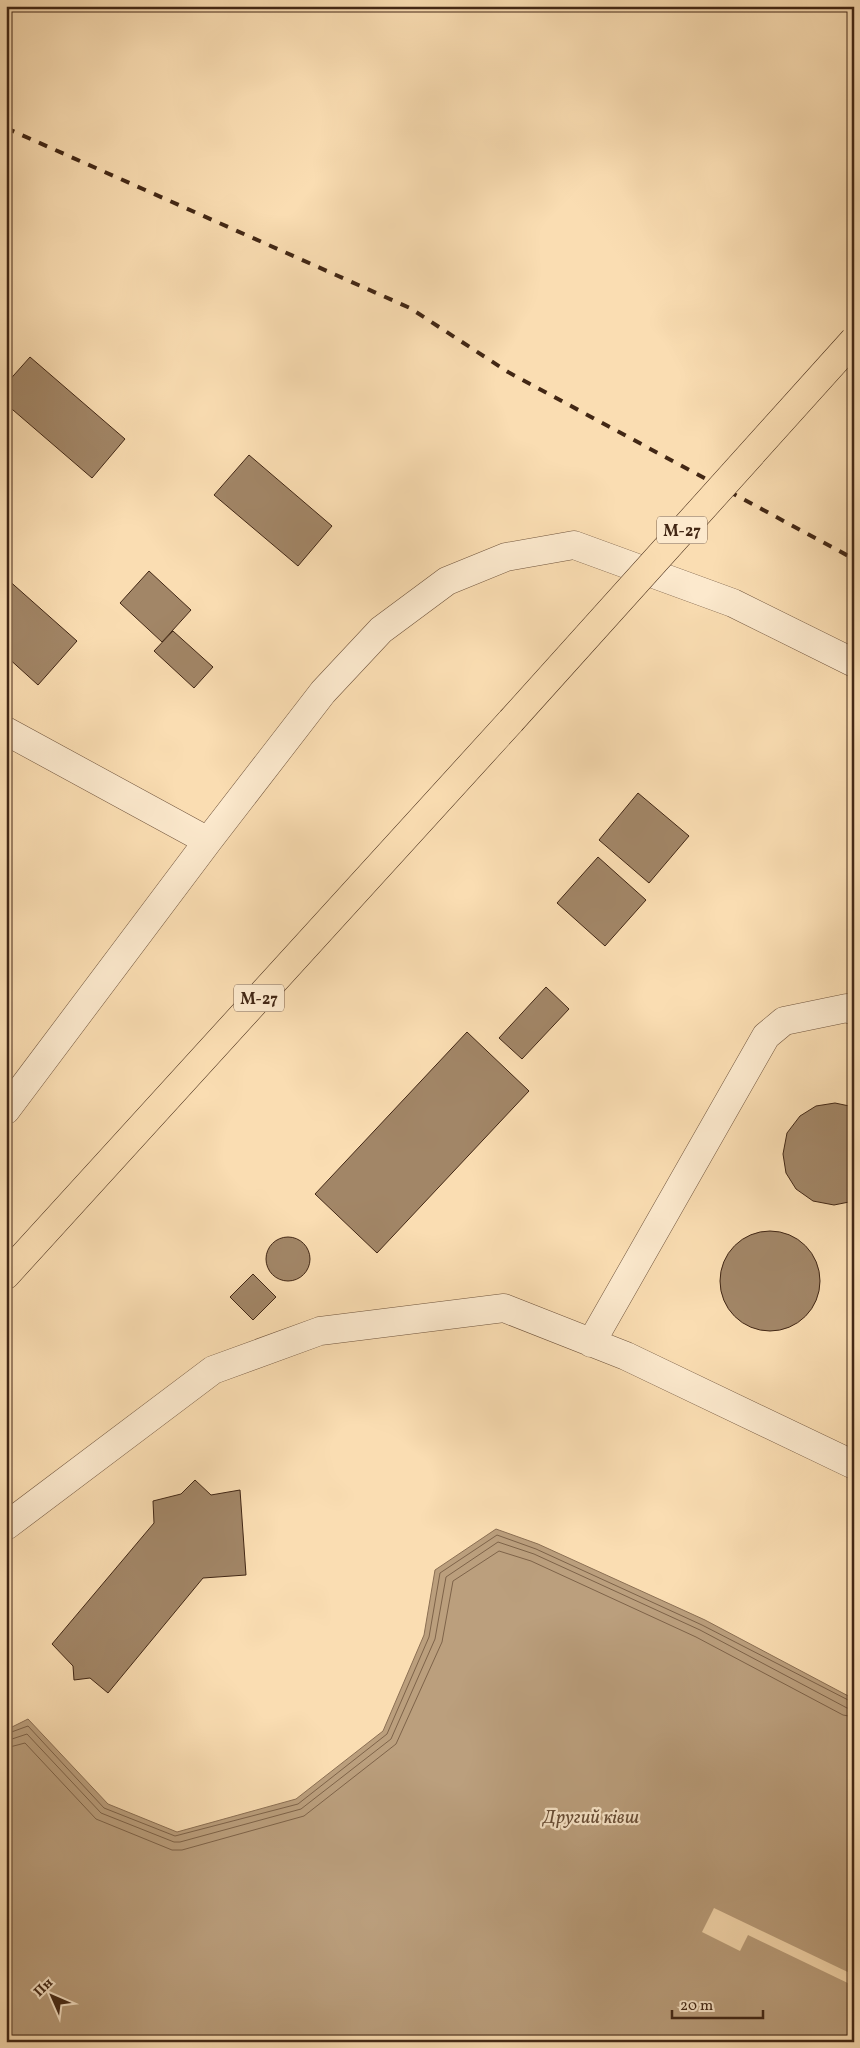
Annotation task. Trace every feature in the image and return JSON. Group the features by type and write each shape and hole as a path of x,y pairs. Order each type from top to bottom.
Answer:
{"main road":[{"name":"М-27","path":"6,1275 511,721 854,340"}],"lane":[{"path":"6,1110 208,841 323,692 381,630 447,582 506,557 574,545 733,603 854,663"},
{"path":"6,731 208,841"},
{"path":"591,1343 766,1036 784,1021 848,1008 854,1011"},
{"path":"6,1526 213,1370 320,1331 504,1308 626,1356 854,1465"}],"water":[{"name":"Другий ківш","path":"496,1529 538,1544 705,1620 854,1699 854,2042 6,2042 6,1730 28,1719 108,1804 177,1832 296,1799 383,1731 424,1635 435,1570"}],"pier":[{"path":"714,1908 854,1975 854,1986 748,1935 740,1951 702,1932"}],"building":[{"path":"30,357 125,439 92,478 6,404 6,384"},
{"path":"249,455 332,526 298,566 214,495"},
{"path":"149,571 191,610 162,642 120,603"},
{"path":"6,578 77,641 38,685 6,656"},
{"path":"173,631 213,667 194,688 154,651"},
{"path":"638,793 689,836 649,883 599,840"},
{"path":"598,857 646,900 605,946 557,903"},
{"path":"546,987 569,1009 522,1059 499,1038"},
{"path":"467,1032 529,1091 377,1253 315,1194"},
{"path":"835,1103 854,1107 854,1201 834,1205 813,1201 796,1189 786,1173 783,1154 787,1133 800,1116 816,1106"},
{"path":"770,1231 789,1234 806,1245 817,1262 820,1281 817,1300 806,1317 789,1328 770,1331 751,1328 734,1317 723,1300 720,1281 723,1262 734,1245 751,1234"},
{"path":"292,1237 304,1243 309,1250 309,1268 304,1275 297,1280 284,1281 276,1278 269,1271 266,1255 269,1247 276,1240"},
{"path":"253,1274 276,1297 253,1320 230,1297"},
{"path":"195,1480 211,1495 240,1490 246,1575 203,1578 108,1693 90,1678 74,1680 73,1666 52,1644 154,1523 153,1501 181,1494"}],"railway":[{"path":"6,128 410,308 508,372 854,559"}]}
